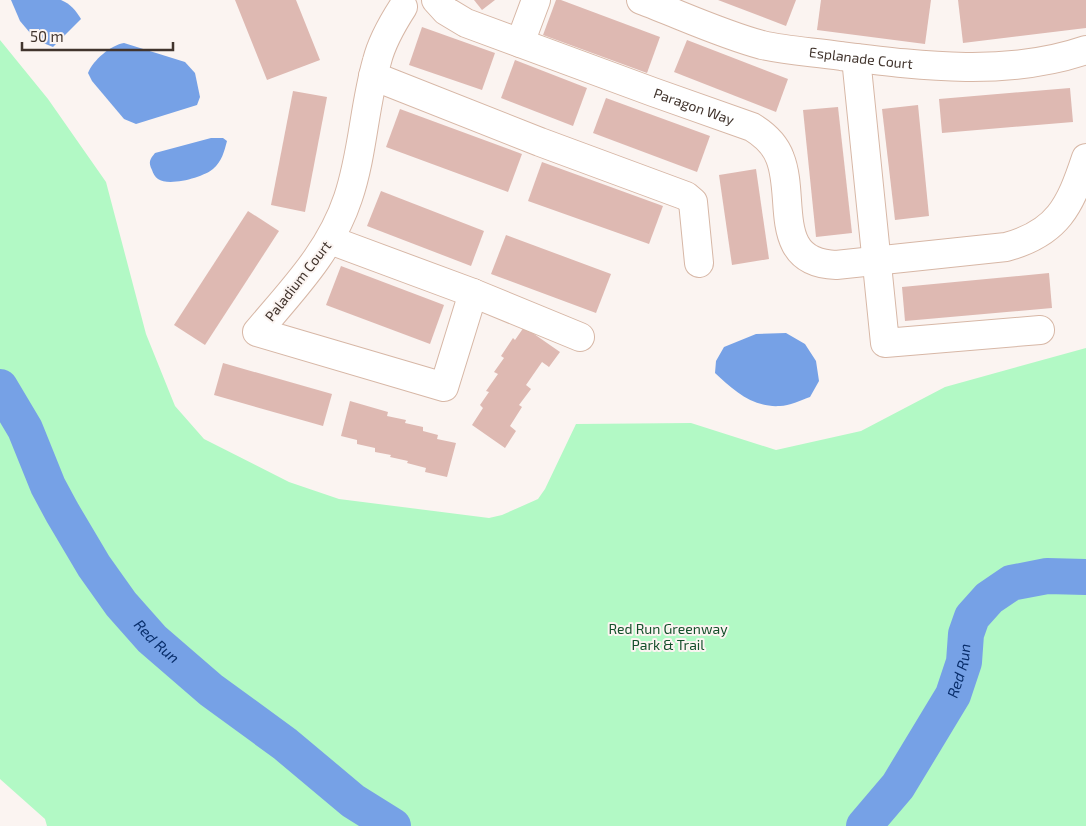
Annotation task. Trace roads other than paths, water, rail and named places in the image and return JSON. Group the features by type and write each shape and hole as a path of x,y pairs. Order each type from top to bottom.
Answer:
{"street":[{"path":"399,3 408,8 420,8 431,0"},
{"name":"Paragon Way","path":"436,0 446,11 466,23 752,127 764,134 774,146 780,158 783,169 789,228 794,242 811,260 823,264 1006,248 1022,243 1040,234 1056,220 1068,204 1077,186 1086,158"},
{"path":"520,43 536,0"},
{"name":"Esplanade Court","path":"641,0 763,45 856,58 921,65 1003,65 1047,61 1086,50"},
{"name":"Paladium Court","path":"399,3 373,76 348,199 330,240 320,256 257,332 444,387 473,292"},
{"path":"856,58 885,343 1040,330"},
{"path":"373,76 540,142 686,196 693,202 699,263"},
{"path":"330,240 473,292 580,337"}],"water":[{"path":"11,0 61,0 73,8 81,19 53,47 36,40 20,21"},
{"path":"124,43 185,62 195,73 200,97 197,105 136,124 124,119 92,81 88,73 90,68 103,54"},
{"path":"211,138 223,138 227,141 221,160 209,172 195,178 170,182 158,179 154,175 150,163 155,153"},
{"path":"786,333 805,344 816,361 819,381 810,397 784,406 761,404 744,397 715,373 716,361 724,347 756,334"}],"waterway":[{"name":"Red Run","path":"0,387 25,429 48,486 94,566 121,604 152,639 211,690 285,744 353,801 393,826"},
{"name":"Red Run","path":"864,826 898,786 953,695 964,662 966,634 972,617 989,598 1011,583 1047,576 1086,577"}],"park label":[{"name":"Red Run Greenway Park & Trail","path":"668,638"}]}
